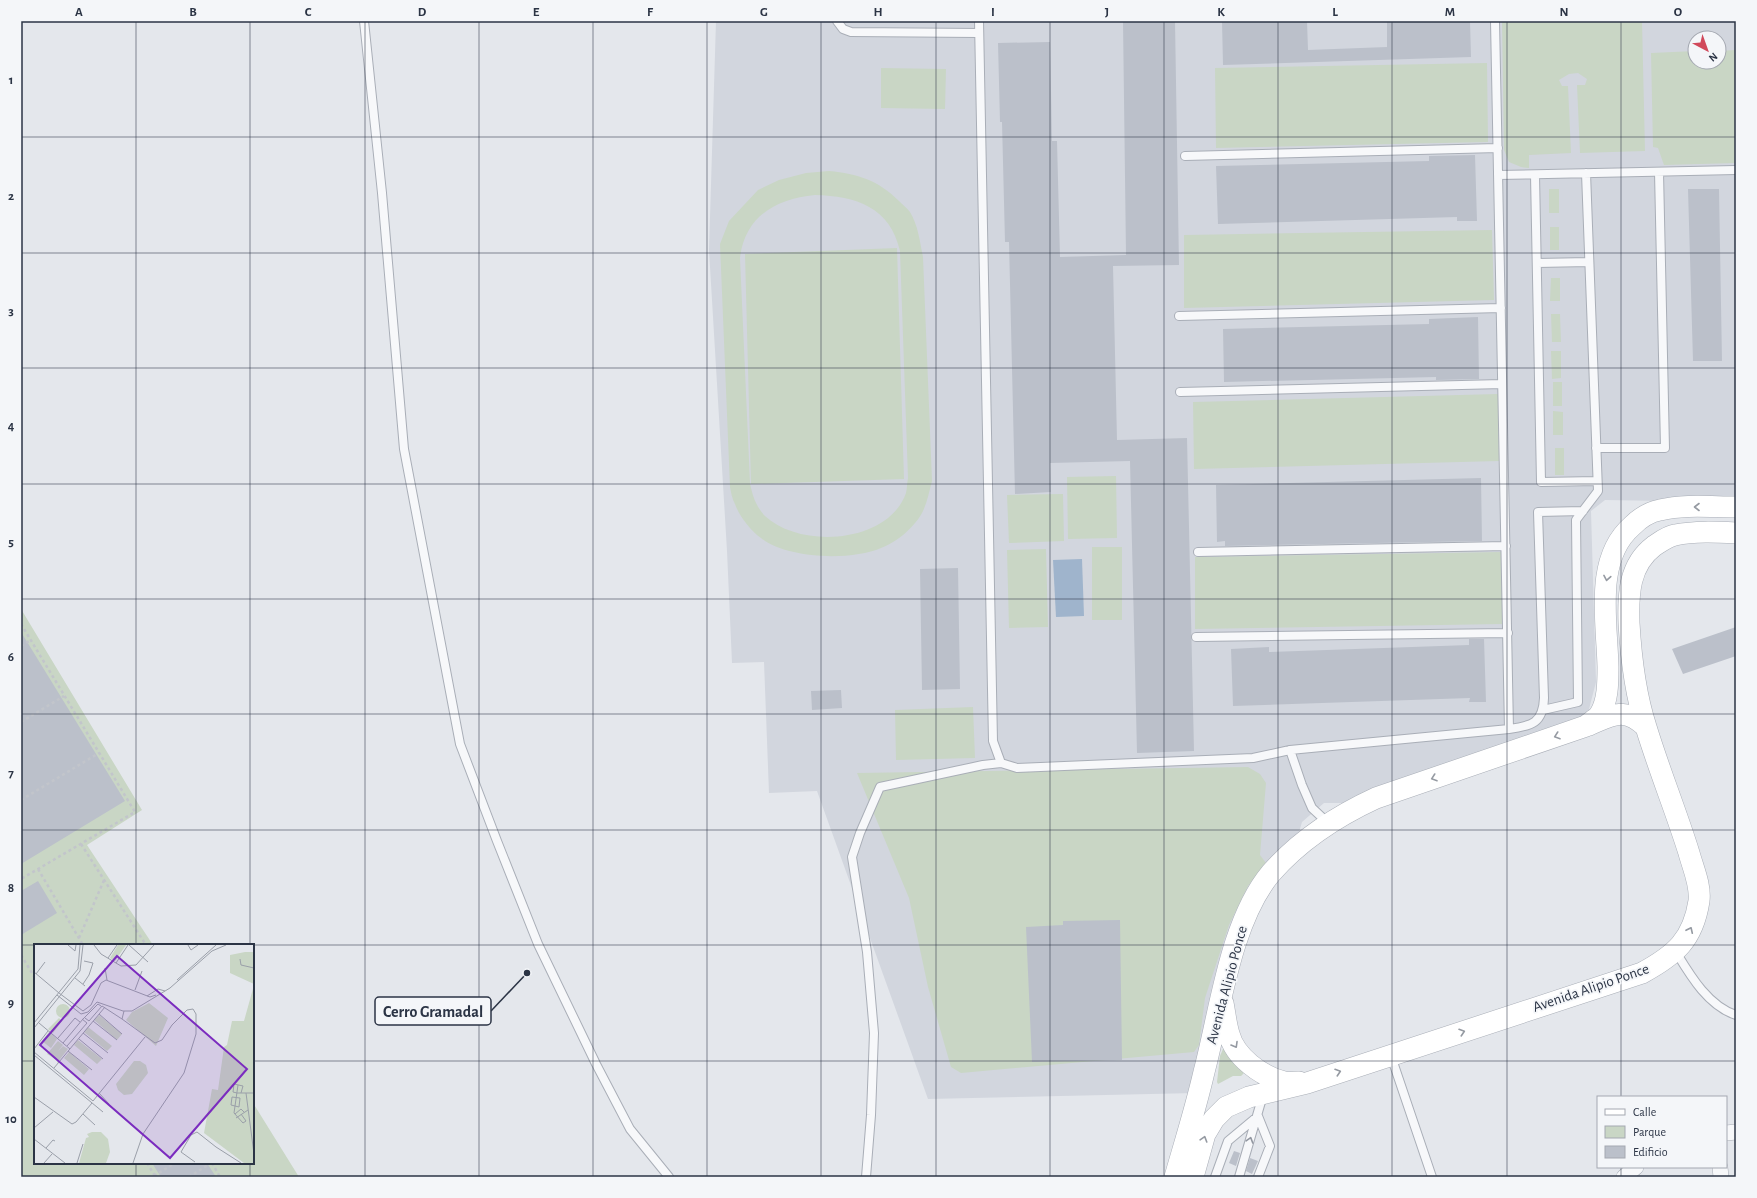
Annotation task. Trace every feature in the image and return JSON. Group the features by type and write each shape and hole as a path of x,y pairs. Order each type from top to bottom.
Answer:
{"main road":[{"name":"Avenida Alipio Ponce","path":"1175,1177 1205,1072 1221,994 1240,932 1252,903 1270,874 1292,851 1328,823 1344,813 1376,798 1586,726 1600,715 1608,681 1606,581 1614,549 1624,533 1642,516 1660,510 1685,507 1736,507"},
{"name":"Avenida Alipio Ponce","path":"1193,1177 1205,1134 1214,1119 1226,1106 1249,1097 1307,1082 1642,973 1665,960 1675,951 1690,933 1696,918 1699,899 1698,882 1682,830 1646,727 1635,687 1630,640 1628,599 1631,579 1637,565 1649,550 1660,542 1674,535 1698,532 1736,533"},
{"path":"1586,726 1616,714 1627,714 1637,718 1646,727"},
{"path":"1221,994 1229,1035 1237,1050 1251,1065 1269,1076 1284,1082 1307,1082"}],"street":[{"path":"1624,1177 1635,1168"}],"lane":[{"path":"364,21 382,193 404,448 460,744 538,944 592,1056 630,1129 670,1177"},
{"path":"836,21 843,29 851,32 979,33"},
{"path":"979,21 993,741 1001,763"},
{"path":"1495,21 1509,729"},
{"path":"1186,156 1498,148"},
{"path":"1498,175 1736,170"},
{"path":"1596,448 1665,448 1659,172"},
{"path":"1543,710 1578,702 1576,520 1598,491 1586,173"},
{"path":"1535,175 1541,482 1598,481"},
{"path":"1537,263 1589,262"},
{"path":"1178,316 1501,308"},
{"path":"1180,392 1502,384"},
{"path":"866,1177 872,1115 874,1033 867,952 852,857 860,833 880,787 983,765 1001,763 1017,768 1245,759 1290,750 1509,729 1530,725 1538,720 1543,710 1538,512 1583,511"},
{"path":"1198,552 1506,546"},
{"path":"1196,637 1508,633"},
{"path":"1290,750 1312,808 1328,823"},
{"path":"1675,951 1706,995 1728,1013 1736,1015"},
{"path":"1391,1055 1432,1177"},
{"path":"1239,1177 1258,1116 1263,1094"},
{"path":"1215,1177 1228,1141 1258,1116"},
{"path":"1258,1116 1270,1146 1258,1177"}],"path":[{"path":"21,624 135,812 21,879"},
{"path":"21,646 31,640"},
{"path":"21,722 64,696"},
{"path":"21,800 99,753"},
{"path":"82,844 145,944"},
{"path":"38,869 82,944"},
{"path":"79,938 104,880"},
{"path":"21,955 34,976"},
{"path":"148,1164 155,1176 173,1164"},
{"path":"189,1177 209,1164"},
{"path":"212,1164 220,1177"}],"shaded area":[{"path":"716,21 1736,21 1736,500 1605,500 1591,511 1596,682 1587,717 1344,803 1324,803 1302,822 1297,839 1255,883 1196,1093 928,1099 817,791 769,793 764,662 732,663 727,551 709,250"}],"green space":[{"path":"1502,21 1642,21 1645,151 1580,153 1577,85 1585,85 1587,79 1578,73 1569,74 1559,80 1562,86 1568,86 1571,153 1529,155 1529,168 1521,167 1509,162 1504,150"},
{"path":"1736,50 1736,163 1664,165 1658,148 1653,147 1651,53 1687,51 1687,70 1727,70 1727,51"},
{"path":"1487,63 1488,142 1216,148 1215,68"},
{"path":"881,68 946,69 945,109 881,108"},
{"path":"829,171 849,174 867,179 883,188 906,208 913,217 920,240 923,257 932,481 922,513 908,531 900,538 886,546 853,555 820,556 802,554 772,545 757,535 746,523 734,502 730,487 720,244 729,221 758,190 779,180 806,173","holes":["815,195 830,196 857,202 880,214 895,236 900,251 908,478 906,493 896,510 881,523 863,531 842,536 820,537 799,534 780,527 765,516 757,505 752,492 750,483 740,258 743,243 748,231 765,212 775,206 801,197"]},
{"path":"1549,189 1559,189 1559,213 1549,213"},
{"path":"1550,227 1559,227 1559,250 1550,250"},
{"path":"1492,230 1494,300 1184,308 1184,235"},
{"path":"897,248 904,479 751,484 745,254"},
{"path":"1551,278 1560,278 1560,301 1550,301"},
{"path":"1551,314 1560,314 1561,342 1552,342"},
{"path":"1551,351 1561,351 1561,378 1552,379"},
{"path":"1553,382 1562,382 1562,406 1553,406"},
{"path":"1498,394 1499,461 1194,469 1193,402"},
{"path":"1553,411 1563,412 1563,435 1553,435"},
{"path":"1555,448 1564,448 1564,475 1555,475"},
{"path":"1116,476 1117,538 1068,539 1067,477"},
{"path":"1063,494 1064,541 1009,543 1007,495"},
{"path":"1092,547 1122,547 1122,620 1092,620"},
{"path":"1046,549 1048,627 1009,628 1007,550"},
{"path":"1501,552 1503,624 1195,629 1195,557"},
{"path":"21,609 142,810 87,845 152,944 34,944 34,1164 254,1164 254,1105 299,1177 21,1177"},
{"path":"973,707 975,758 896,760 895,710"},
{"path":"1248,767 1260,774 1266,783 1260,855 1266,863 1248,886 1229,925 1205,998 1199,1045 1194,1052 961,1073 951,1067 928,987 909,898 857,773"},
{"path":"1226,1048 1244,1073 1241,1076 1233,1076 1218,1084 1220,1056 1223,1049"}],"water":[{"path":"1082,559 1084,616 1056,617 1053,560"}],"building":[{"path":"1123,21 1175,21 1179,265 1113,266 1117,440 1187,438 1194,751 1137,753 1130,461 1050,463 1051,492 1015,494 1009,242 1005,242 1002,122 1000,122 998,43 1050,42 1052,141 1057,141 1060,257 1126,255"},
{"path":"1222,21 1307,21 1308,50 1387,47 1387,21 1470,21 1471,57 1223,65"},
{"path":"1475,155 1477,221 1457,221 1457,217 1218,224 1216,166 1429,161 1429,156"},
{"path":"1688,189 1719,189 1722,361 1693,361"},
{"path":"1478,317 1479,379 1436,380 1436,377 1224,382 1223,329 1429,324 1429,319"},
{"path":"1481,478 1482,541 1225,546 1225,541 1217,542 1216,485"},
{"path":"958,568 960,689 922,690 920,569"},
{"path":"1736,627 1736,656 1683,674 1672,649"},
{"path":"21,632 125,801 21,864"},
{"path":"1469,639 1484,639 1486,702 1469,702 1470,698 1233,706 1231,649 1269,647 1269,652 1469,645"},
{"path":"841,690 842,708 812,710 811,691"},
{"path":"38,881 57,913 21,935 21,891"},
{"path":"1120,920 1122,1060 1032,1062 1026,927 1063,925 1063,921"},
{"path":"1234,1151 1240,1153 1236,1166 1229,1163"},
{"path":"1250,1158 1258,1161 1252,1174 1246,1171"},
{"path":"153,1164 208,1164 216,1177 161,1177"}],"place":[{"name":"Cerro Gramadal","path":"527,973"}]}
